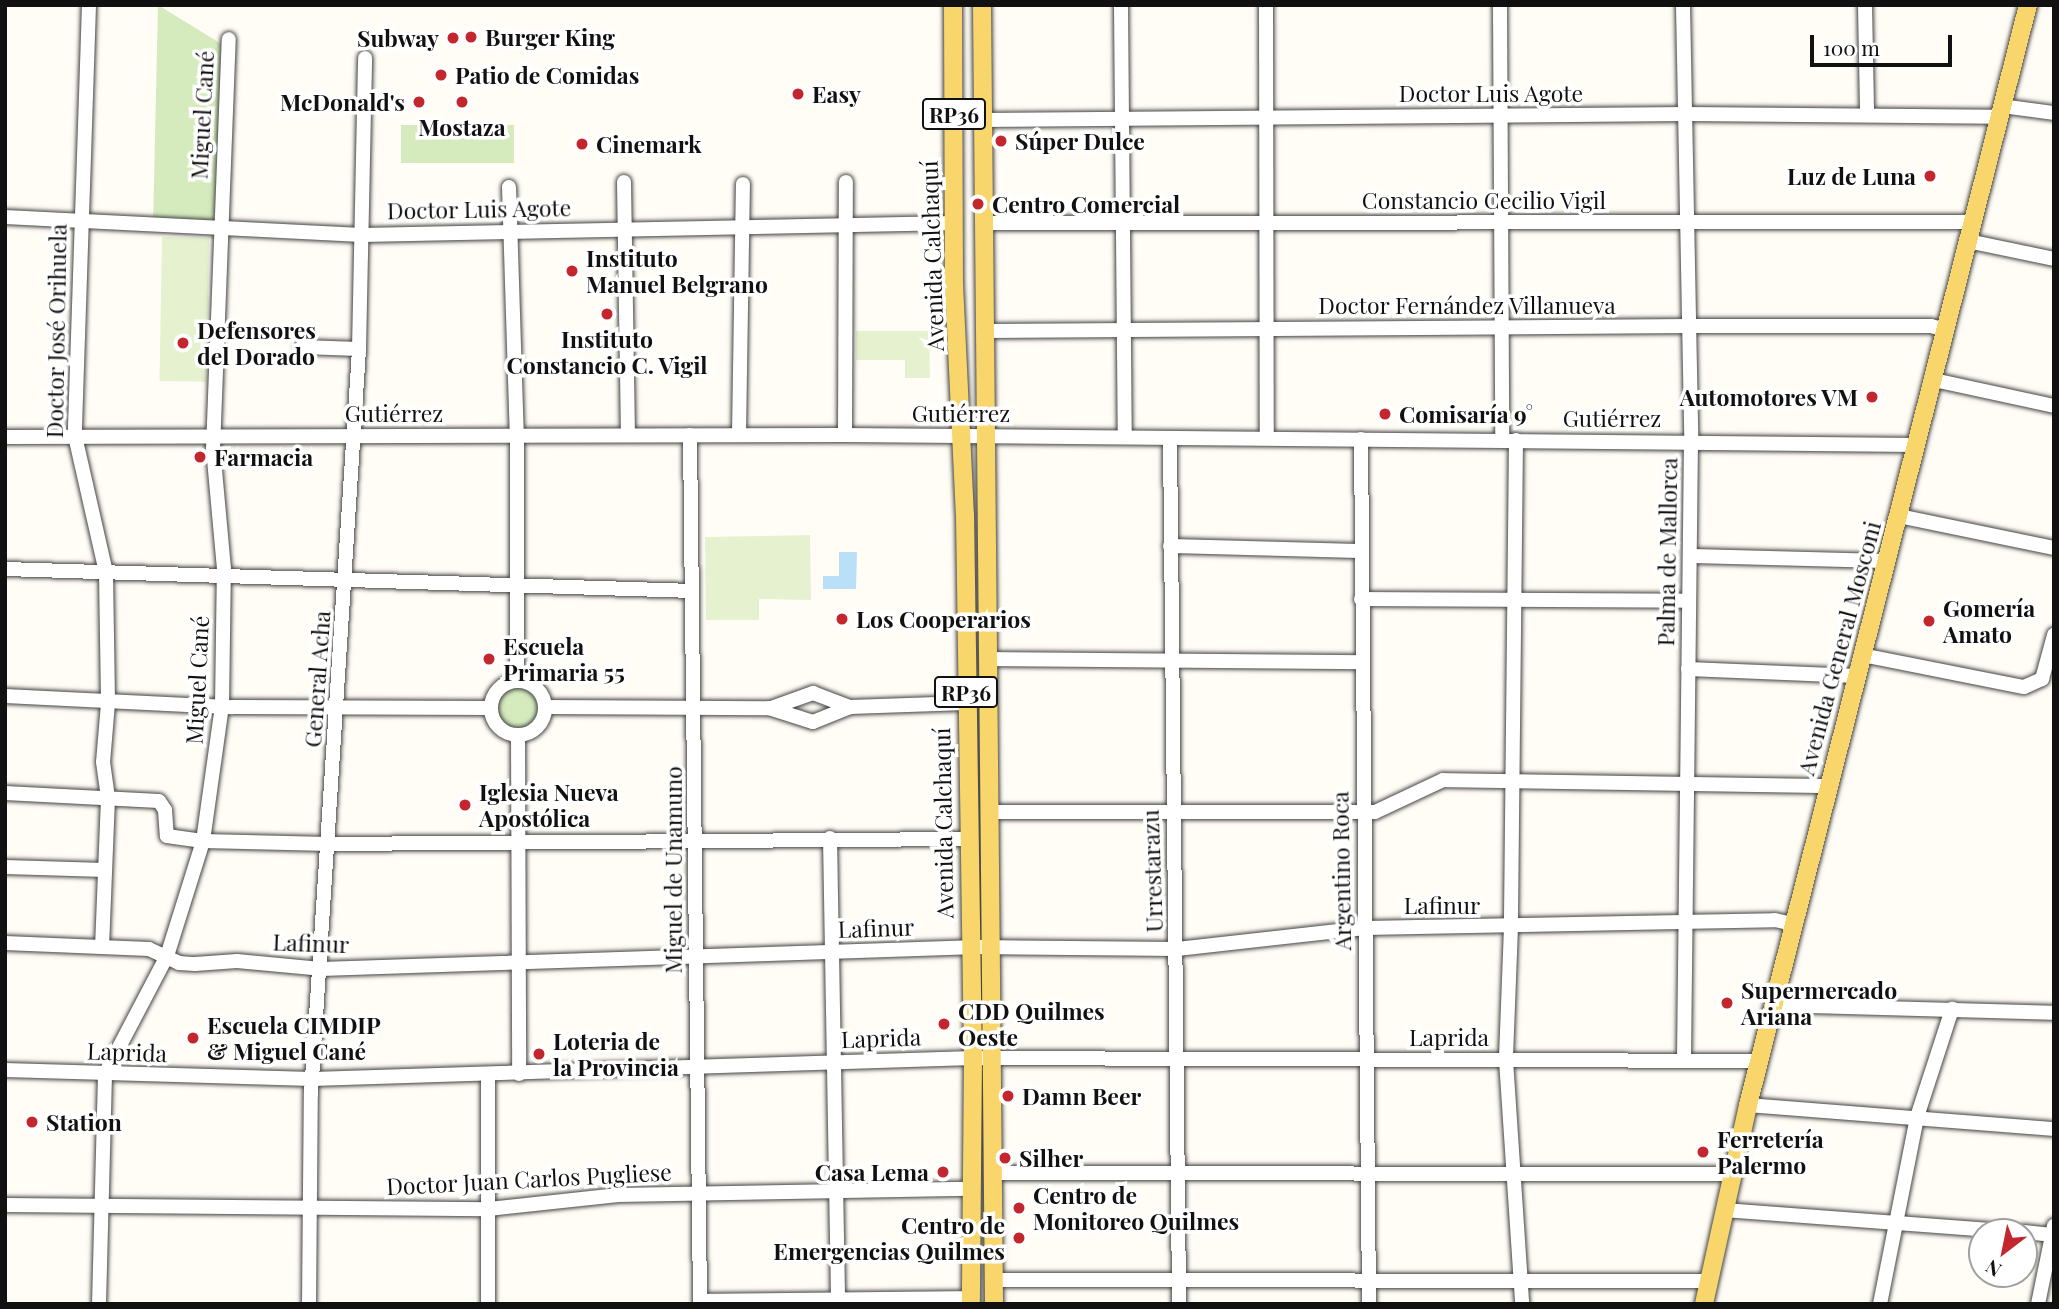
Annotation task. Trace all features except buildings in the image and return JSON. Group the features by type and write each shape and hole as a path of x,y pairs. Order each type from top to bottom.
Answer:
{"main road":[{"name":"Avenida Calchaquí","path":"953,5 955,223 962,436 967,839 973,1058 971,1301"},
{"name":"Avenida Calchaquí","path":"982,5 990,120 987,436 989,659 995,811 992,948 995,1304"},
{"name":"Avenida General Mosconi","path":"1704,1304 1731,1174 1793,924 2028,5"}],"street":[{"name":"Doctor José Orihuela","path":"89,5 75,436 106,573 108,703 103,762 108,798 102,947"},
{"path":"1121,5 1125,437"},
{"path":"1266,5 1267,437"},
{"path":"1500,5 1501,328 1509,440 1515,600 1511,927 1506,1060 1522,1304"},
{"name":"Palma de Mallorca","path":"1684,5 1691,441 1684,1058"},
{"path":"1865,5 1867,114"},
{"name":"Miguel Cané","path":"99,1304 105,1074 167,956 203,841 222,706 224,578 213,436 219,229 229,39"},
{"name":"General Acha","path":"309,1304 312,1079 338,708 359,349 365,58"},
{"name":"Doctor Luis Agote","path":"990,120 2001,111 2054,113"},
{"path":"624,182 628,435"},
{"path":"845,435 846,182"},
{"path":"739,434 743,184"},
{"path":"509,187 517,435 517,680"},
{"name":"Doctor Luis Agote","path":"5,217 362,234 955,223"},
{"name":"Constancio Cecilio Vigil","path":"989,223 1973,222"},
{"path":"1969,241 2054,259"},
{"name":"Doctor Fernández Villanueva","path":"987,331 1689,326 1931,326 1946,330"},
{"path":"302,347 359,349"},
{"path":"1934,380 2054,405"},
{"name":"Gutiérrez","path":"5,436 739,434 1917,445"},
{"name":"Miguel de Unamuno","path":"690,435 700,1302"},
{"name":"Urrestarazu","path":"1170,438 1180,1172 1179,1304"},
{"name":"Argentino Roca","path":"1361,439 1369,1304"},
{"path":"1899,516 2054,548"},
{"path":"1170,546 1361,551"},
{"path":"1690,556 1887,561"},
{"path":"5,569 346,582 692,590"},
{"path":"1362,599 1689,601"},
{"path":"1863,655 2016,687 2042,679 2054,635"},
{"path":"989,659 1361,663"},
{"path":"1688,669 1857,676"},
{"path":"517,680 540,691 545,707 540,724 518,735 502,730 490,708 501,686 517,680"},
{"path":"769,708 813,693 850,707"},
{"path":"5,696 108,703 222,706 490,708"},
{"path":"545,707 769,708 813,722 850,707 966,704"},
{"path":"518,735 519,1074"},
{"path":"995,811 1364,811 1387,809 1437,781 1688,782 1829,786"},
{"path":"5,793 152,800 163,804 164,832 174,839 203,841 328,844 967,839"},
{"path":"830,838 838,1303"},
{"path":"5,867 105,870"},
{"name":"Lafinur","path":"5,943 149,949 195,964 237,961 321,968 519,964 969,948 1177,949 1365,928 1775,920 1793,924"},
{"path":"1773,1005 2054,1013"},
{"path":"1880,1304 1917,1117 1952,1009"},
{"name":"Laprida","path":"5,1070 312,1079 973,1058 1684,1058 1759,1061"},
{"path":"488,1075 488,1304"},
{"path":"1748,1105 2054,1129"},
{"path":"994,1172 1731,1174"},
{"name":"Doctor Juan Carlos Pugliese","path":"5,1205 489,1209 618,1195 970,1189"},
{"path":"1724,1210 1968,1228"},
{"path":"2038,1304 2053,1232"},
{"path":"995,1280 1179,1278 1709,1281"},
{"path":"700,1302 971,1301"}],"green space":[{"path":"158,5 228,48 219,228 153,225"},
{"path":"401,125 514,125 514,163 401,163"},
{"name":"Defensores del Dorado","path":"162,237 209,238 206,382 159,381"},
{"path":"856,331 929,331 930,378 905,378 905,360 856,360"},
{"path":"810,535 811,600 759,599 759,620 706,620 705,537"},
{"path":"517,685 534,691 540,708 534,725 517,731 500,725 494,708 500,691"}],"water":[{"path":"839,552 857,552 856,589 823,589 823,576 839,576"}],"place":[{"name":"Burger King","path":"471,37"},
{"name":"Subway","path":"453,38"},
{"name":"Patio de Comidas","path":"441,75"},
{"name":"Easy","path":"798,94"},
{"name":"McDonald's","path":"419,102"},
{"name":"Mostaza","path":"462,102"},
{"name":"Súper Dulce","path":"1001,141"},
{"name":"Cinemark","path":"582,144"},
{"name":"Luz de Luna","path":"1930,176"},
{"name":"Centro Comercial","path":"978,204"},
{"name":"Instituto Manuel Belgrano","path":"572,271"},
{"name":"Instituto Constancio C. Vigil","path":"607,314"},
{"name":"Defensores del Dorado","path":"183,343"},
{"name":"Automotores VM","path":"1872,397"},
{"name":"Comisaría 9°","path":"1385,414"},
{"name":"Farmacia","path":"200,457"},
{"name":"Los Cooperarios","path":"842,619"},
{"name":"Gomería Amato","path":"1929,621"},
{"name":"Escuela Primaria 55","path":"489,659"},
{"name":"Iglesia Nueva Apostólica","path":"465,805"},
{"name":"Supermercado Ariana","path":"1727,1003"},
{"name":"CDD Quilmes Oeste","path":"944,1024"},
{"name":"Escuela CIMDIP & Miguel Cané","path":"193,1038"},
{"name":"Loteria de la Provincia","path":"539,1054"},
{"name":"Damn Beer","path":"1008,1096"},
{"name":"Station","path":"32,1122"},
{"name":"Ferretería Palermo","path":"1703,1152"},
{"name":"Silher","path":"1005,1158"},
{"name":"Casa Lema","path":"943,1172"},
{"name":"Centro de Monitoreo Quilmes","path":"1019,1208"},
{"name":"Centro de Emergencias Quilmes","path":"1019,1238"}]}
